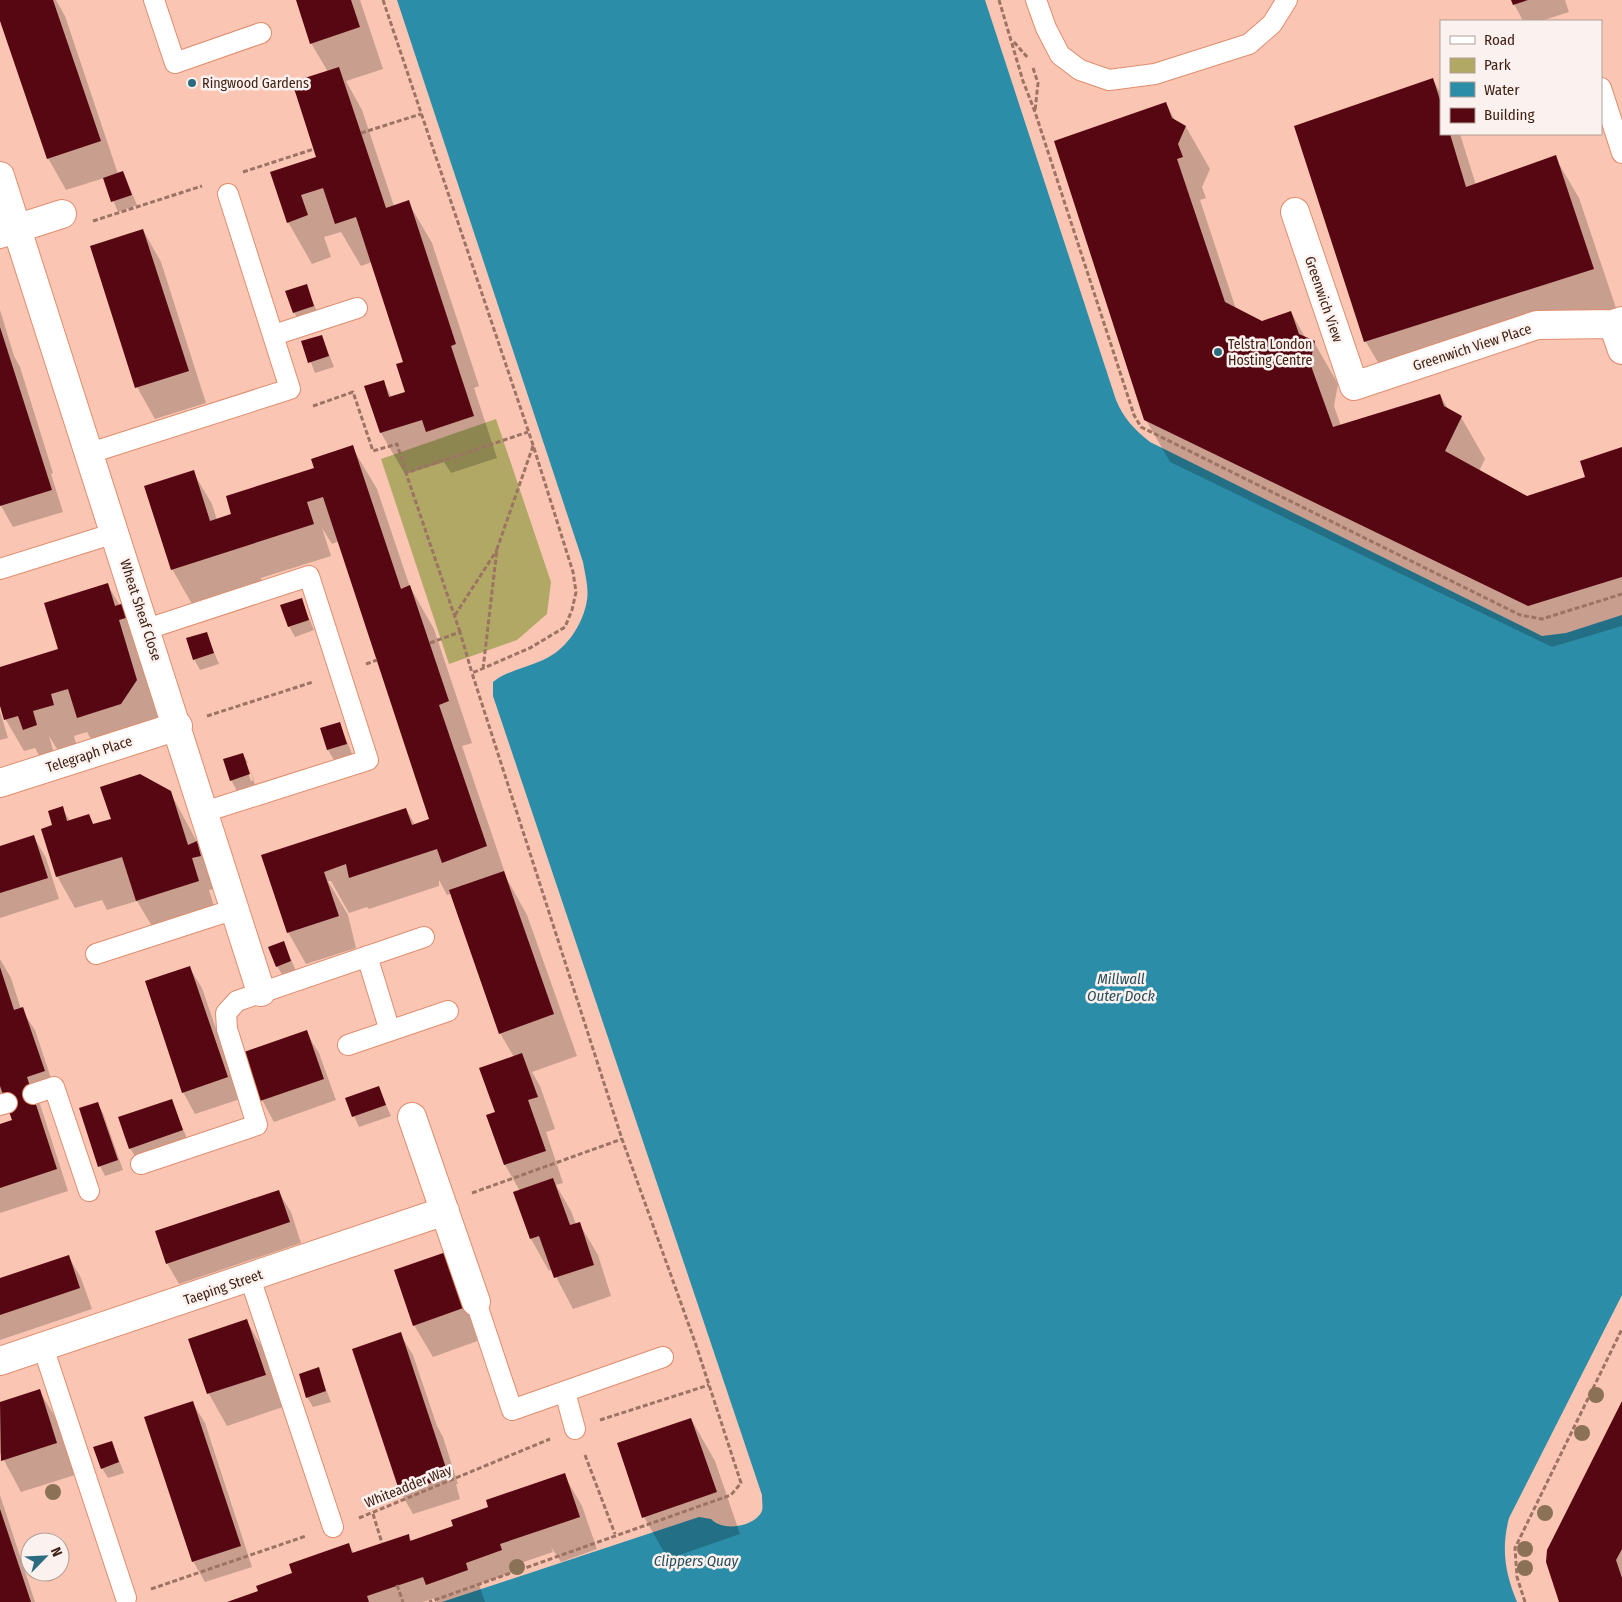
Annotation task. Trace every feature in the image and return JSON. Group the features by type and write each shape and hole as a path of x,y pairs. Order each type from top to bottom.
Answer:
{"street":[{"name":"Wheat Sheaf Close","path":"0,176 8,231 90,453 262,992"},
{"name":"Greenwich View","path":"1295,212 1354,386"},
{"path":"8,231 62,214"},
{"path":"1618,322 1622,350"},
{"name":"Greenwich View Place","path":"1354,386 1537,325 1618,322"},
{"name":"Telegraph Place","path":"0,782 178,726"},
{"path":"412,1117 476,1302"},
{"name":"Taeping Street","path":"0,1360 250,1278 445,1211"}],"lane":[{"path":"155,0 175,63 262,33"},
{"path":"1036,0 1046,28 1060,55 1080,70 1109,80 1155,74 1249,44 1272,24 1287,0"},
{"path":"1602,91 1622,152"},
{"path":"90,453 290,389 228,194"},
{"path":"274,335 357,308"},
{"path":"0,569 115,533"},
{"path":"147,628 309,576 368,760 204,812"},
{"path":"96,954 235,909"},
{"path":"141,1164 257,1125 227,1029 226,1013 237,1001 424,937"},
{"path":"367,956 390,1030"},
{"path":"348,1045 448,1011"},
{"path":"32,1094 54,1087 89,1191"},
{"path":"250,1278 333,1527"},
{"path":"476,1302 512,1410 663,1357"},
{"path":"43,1347 126,1598"},
{"path":"565,1392 575,1429"}],"path":[{"path":"383,0 533,445 573,572 576,592 572,610 565,627 530,648 472,674"},
{"path":"999,0 1023,81 1035,112 1134,415 1141,427 1520,615 1542,619 1622,594"},
{"path":"1012,39 1031,62 1038,83 1035,112"},
{"path":"361,133 421,114"},
{"path":"242,173 314,149"},
{"path":"62,214 74,227 205,185"},
{"path":"290,389 298,411 353,392 373,451 397,444 455,615 472,674 622,1139 709,1385 741,1483 731,1495 615,1534 429,1602"},
{"path":"406,473 528,432"},
{"path":"483,669 497,550 533,445"},
{"path":"455,615 497,550"},
{"path":"430,643 460,632"},
{"path":"178,726 340,674 377,660"},
{"path":"445,1211 464,1196 622,1139"},
{"path":"1525,1602 1517,1577 1515,1548 1622,1329"},
{"name":"Whiteadder Way","path":"126,1598 373,1514 575,1429 709,1385"},
{"path":"575,1429 615,1534"},
{"path":"373,1514 382,1543"},
{"path":"397,1586 403,1602"}],"green space":[{"path":"496,419 551,582 547,614 517,640 449,664 381,459"}],"water":[{"name":"Millwall Outer Dock","path":"397,0 985,0 1116,400 1126,418 1139,433 1150,442 1542,636 1566,633 1622,615 1622,1295 1509,1518 1505,1540 1505,1561 1517,1602 442,1602 699,1517 711,1519 723,1525 738,1526 746,1524 753,1521 762,1511 762,1495 493,696 493,682 508,673 551,656 572,636 582,619 585,609 586,581 583,562"}],"building":[{"path":"0,0 53,0 101,141 47,159 0,21"},
{"path":"296,0 351,0 360,27 310,44"},
{"path":"1511,0 1528,0 1513,5"},
{"path":"339,67 386,208 409,200 456,344 451,346 474,416 426,432 422,420 380,433 364,386 384,380 389,397 405,392 396,364 403,362 356,217 335,224 323,188 301,195 308,215 287,223 270,172 316,157 292,82"},
{"path":"1433,78 1440,100 1440,135 1450,135 1466,187 1556,155 1594,269 1364,342 1294,126"},
{"name":"Telstra London Hosting Centre","path":"1166,102 1172,118 1186,126 1178,144 1183,157 1177,159 1225,302 1262,321 1291,311 1299,334 1315,341 1310,363 1333,427 1440,394 1444,406 1462,416 1445,451 1527,496 1585,477 1580,461 1622,447 1622,577 1528,606 1144,420 1054,141"},
{"path":"123,171 132,195 111,202 103,178"},
{"path":"143,229 189,371 135,388 90,246"},
{"path":"307,284 314,306 293,313 285,291"},
{"path":"0,327 52,490 0,506"},
{"path":"322,335 329,356 308,363 301,341"},
{"path":"353,445 401,589 410,585 449,701 439,705 487,846 442,863 437,849 349,878 346,864 324,872 339,916 287,933 261,855 406,808 412,825 429,819 323,497 307,502 314,524 171,570 144,486 194,470 210,521 231,514 226,496 314,468 311,459"},
{"path":"108,583 115,606 124,603 129,617 119,620 137,680 121,704 77,718 68,689 51,694 54,705 33,711 37,725 23,730 18,716 4,720 0,706 0,667 58,649 44,603"},
{"path":"302,598 309,620 288,627 280,605"},
{"path":"207,632 214,653 193,660 186,638"},
{"path":"340,722 347,744 327,750 320,728"},
{"path":"243,753 250,774 230,781 223,759"},
{"path":"140,774 171,791 188,845 197,841 201,856 192,858 199,881 136,901 122,857 56,877 41,829 52,825 48,811 63,806 67,821 89,814 93,824 111,819 100,787"},
{"path":"34,835 48,878 0,893 0,846"},
{"path":"504,871 554,1014 499,1034 449,890"},
{"path":"284,941 291,961 276,967 268,947"},
{"path":"190,966 228,1077 182,1093 145,981"},
{"path":"0,967 14,1010 23,1007 45,1071 27,1077 57,1169 0,1188 0,1124 12,1120 0,1086"},
{"path":"307,1030 324,1079 260,1101 244,1052"},
{"path":"522,1053 538,1097 528,1100 546,1151 504,1165 486,1115 495,1112 479,1068"},
{"path":"379,1086 386,1105 352,1117 345,1098"},
{"path":"172,1099 183,1130 129,1149 118,1117"},
{"path":"98,1102 118,1160 98,1167 79,1108"},
{"path":"553,1178 570,1225 580,1222 594,1265 554,1278 539,1236 530,1239 513,1192"},
{"path":"279,1190 290,1222 166,1264 155,1231"},
{"path":"446,1252 466,1307 413,1326 394,1270"},
{"path":"69,1255 80,1288 0,1315 0,1278"},
{"path":"247,1319 266,1375 207,1394 188,1339"},
{"path":"401,1332 449,1477 400,1493 352,1349"},
{"path":"319,1367 326,1391 306,1398 299,1374"},
{"path":"40,1389 57,1443 1,1461 0,1402"},
{"path":"193,1401 241,1546 192,1562 144,1417"},
{"path":"1622,1401 1622,1549 1616,1560 1622,1578 1622,1602 1559,1602 1546,1562 1547,1550"},
{"path":"691,1418 717,1492 642,1518 617,1443"},
{"path":"112,1441 119,1462 101,1469 93,1447"},
{"path":"565,1473 580,1517 500,1544 502,1550 466,1563 468,1570 426,1585 423,1577 367,1596 369,1602 227,1602 258,1591 256,1586 292,1573 289,1564 349,1543 352,1553 409,1534 410,1541 453,1526 451,1520 488,1507 486,1500"},
{"path":"0,1509 20,1569 20,1582 24,1582 31,1602 0,1602"}],"place":[{"name":"Ringwood Gardens","path":"192,83"},
{"name":"Telstra London Hosting Centre","path":"1218,352"}],"water label":[{"name":"Clippers Quay","path":"696,1561"}]}
